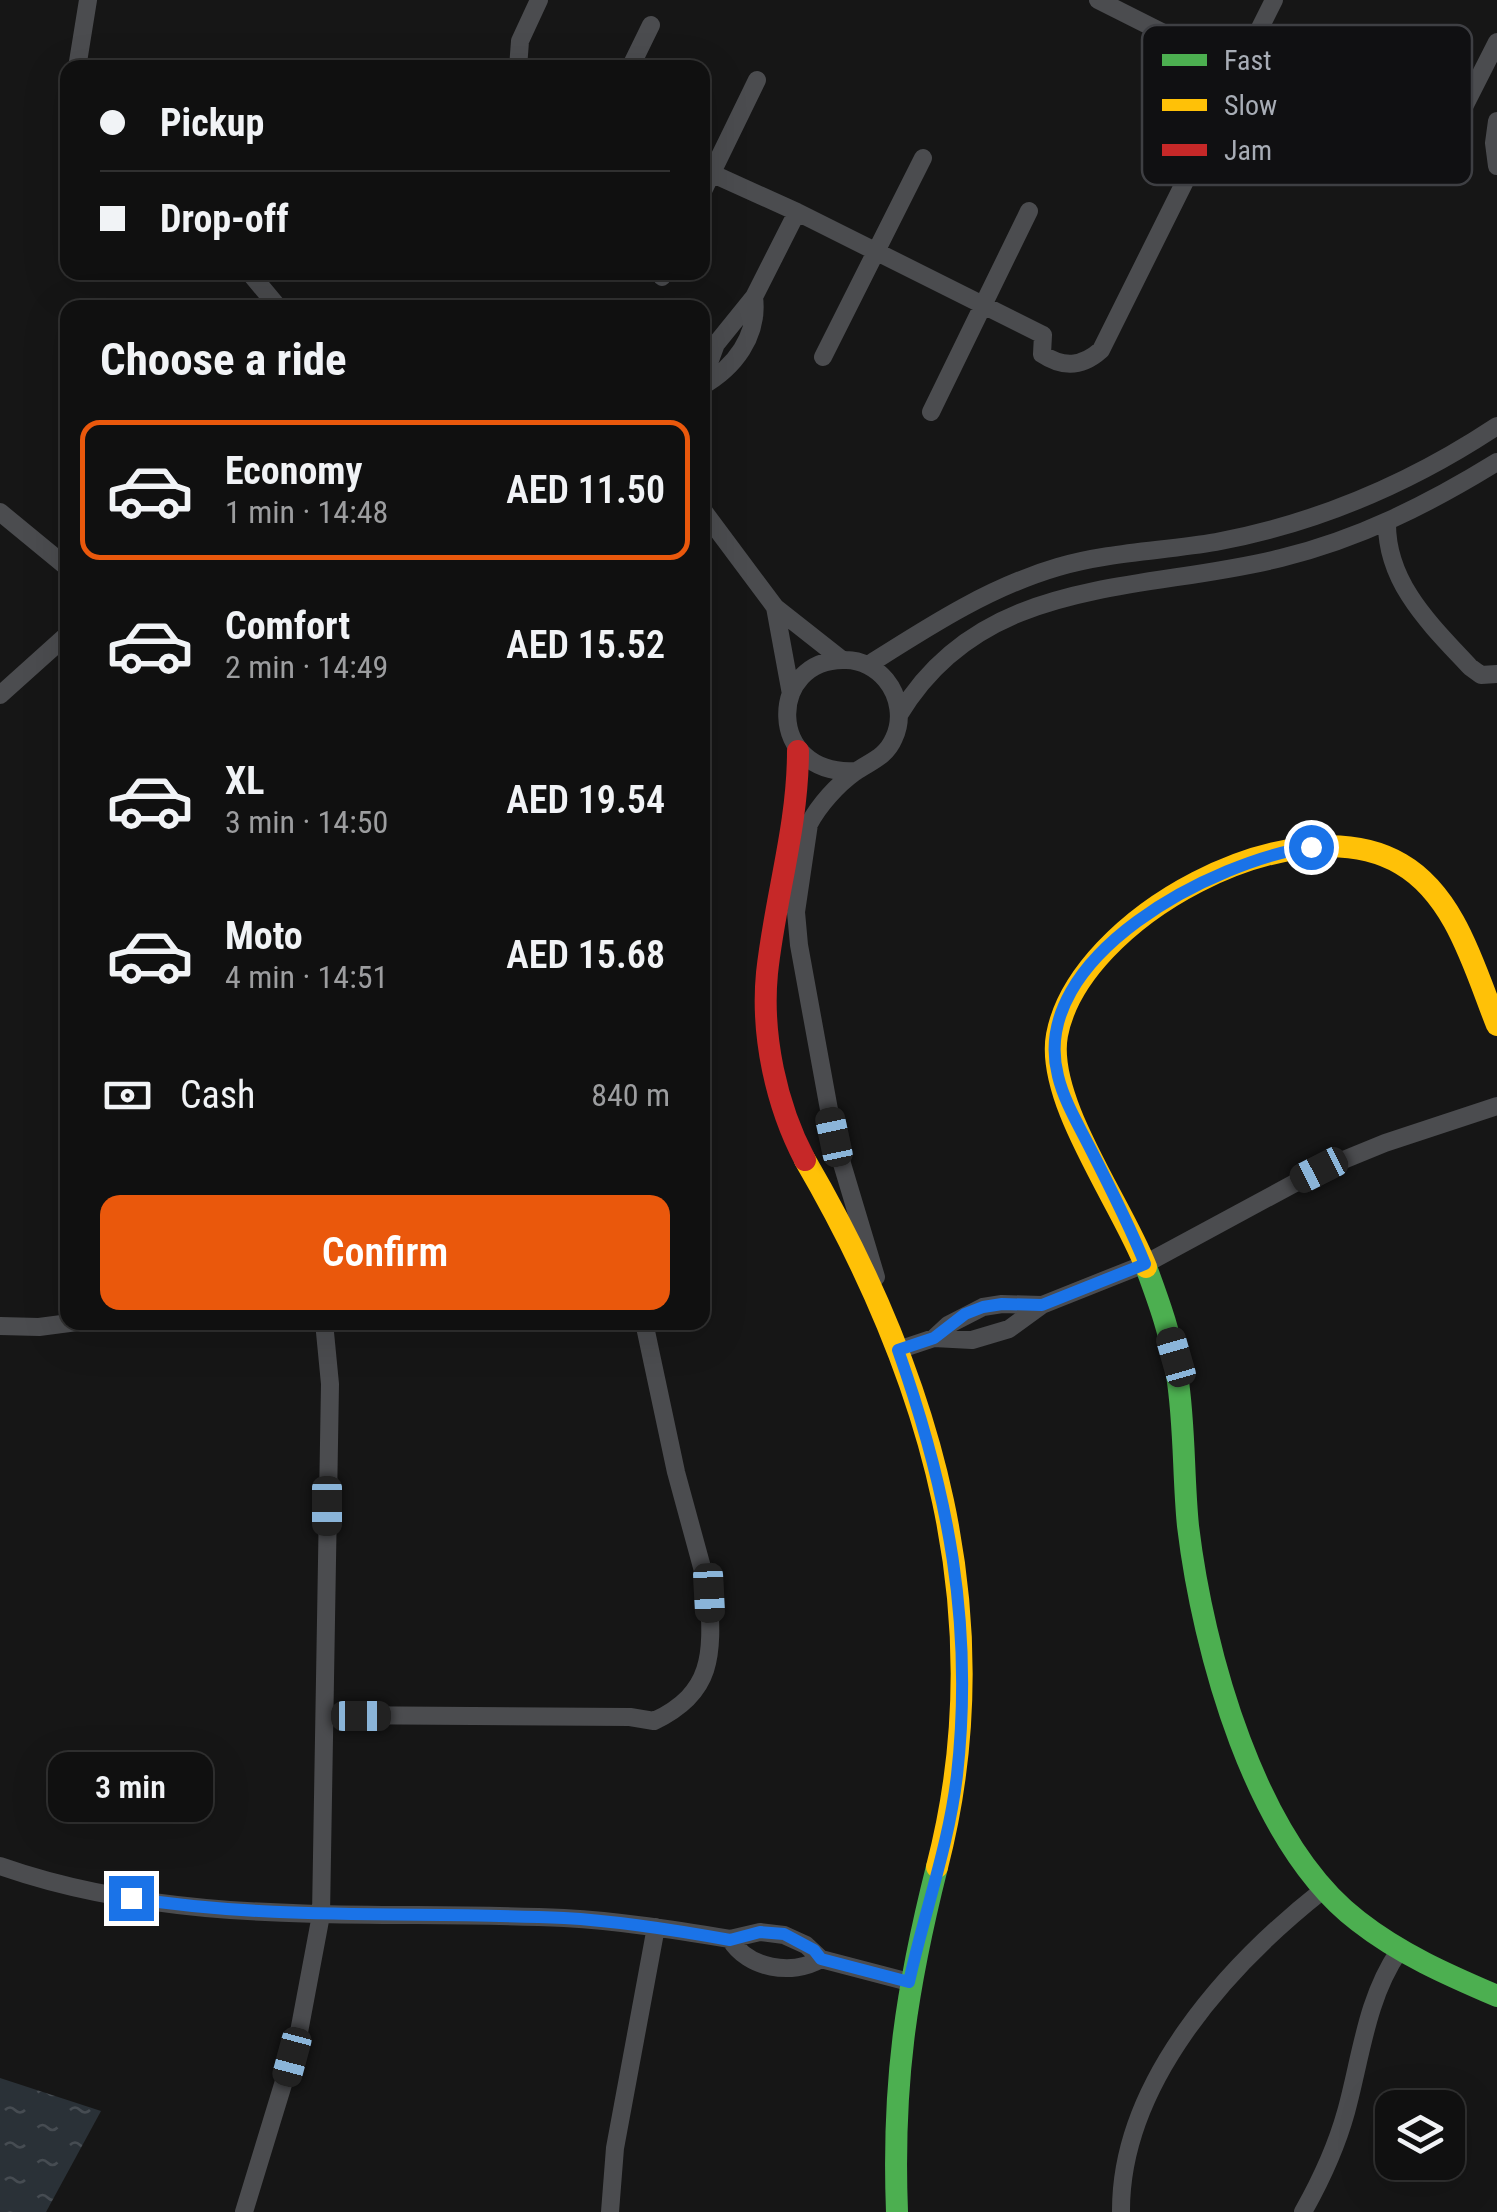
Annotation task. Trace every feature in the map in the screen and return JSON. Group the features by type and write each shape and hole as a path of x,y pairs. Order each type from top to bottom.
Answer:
{"street":[{"path":"77,60 88,0"},
{"path":"509,60 512,43 540,0"},
{"path":"1262,25 1274,0"},
{"path":"1106,2 1151,25"},
{"path":"634,60 652,25"},
{"path":"518,60 525,28"},
{"path":"1472,91 1497,42"},
{"path":"710,166 757,80"},
{"path":"1497,121 1497,166"},
{"path":"823,357 923,158"},
{"path":"710,172 1043,335 1042,349 1072,354 1088,347 1113,323 1183,185"},
{"path":"931,412 1029,211"},
{"path":"710,361 716,344 754,298 797,212"},
{"path":"256,280 272,300"},
{"path":"868,666 979,598 1030,576 1086,560 1213,542 1299,522 1382,492 1497,426"},
{"path":"897,2212 896,2104 909,1982 957,1777 962,1650 959,1589 932,1454 898,1350 842,1221 800,1157 784,1111 766,992 794,866 813,816 856,771 887,750 894,740 899,715 915,688 937,663 976,634 1018,613 1117,585 1284,558 1387,522 1430,502 1497,462"},
{"path":"0,512 60,561"},
{"path":"710,520 775,607 842,659 879,672 894,692 899,715"},
{"path":"1387,522 1388,550 1404,590 1470,667 1480,674 1497,674"},
{"path":"775,607 791,694 787,718 798,751 796,929 840,1158 889,1326"},
{"path":"0,695 60,641"},
{"path":"791,694 806,673 842,659"},
{"path":"798,751 818,766 856,771"},
{"path":"1497,1025 1453,923 1436,896 1401,864 1373,850 1332,846 1274,854 1205,879 1162,903 1125,931 1094,962 1066,1004 1056,1038 1056,1064 1063,1091 1145,1264 1169,1334 1180,1380 1192,1552 1203,1611 1224,1690 1266,1803 1300,1861 1356,1922 1444,1976 1497,1996"},
{"path":"934,1338 972,1340 1010,1330 1042,1305 1145,1264 1354,1154 1497,1106"},
{"path":"898,1350 934,1338 965,1314 983,1307 1042,1305"},
{"path":"0,1326 60,1324"},
{"path":"244,2212 299,2032 321,1915 330,1384 325,1330"},
{"path":"325,1715 630,1717 654,1721 680,1706 700,1686 709,1664 709,1593 676,1472 646,1330"},
{"path":"0,1866 53,1883 158,1902 321,1915 560,1918 656,1927 730,1940 760,1932 784,1934 814,1950 821,1959"},
{"path":"1122,2212 1126,2161 1134,2131 1176,2047 1226,1980 1272,1933 1323,1890"},
{"path":"610,2212 615,2148 656,1927"},
{"path":"730,1940 742,1956 764,1964 798,1967 821,1959 909,1982"},
{"path":"1303,2212 1332,2155 1378,1987 1398,1951"}],"water":[{"path":"0,2078 101,2111 46,2212 0,2212"}],"traffic: fast":[{"path":"1146,1267 1175,1361 1188,1526 1206,1629 1240,1741 1263,1794 1290,1844 1322,1886 1358,1921 1408,1954 1497,1996"},
{"path":"897,2212 899,2079 909,1996 937,1867"}],"traffic: slow":[{"path":"1146,1267 1074,1120 1056,1061 1057,1035 1074,991 1105,950 1147,913 1197,882 1251,860 1305,848 1356,848 1401,864 1436,895 1461,936 1497,1025"},
{"path":"805,1160 850,1243 888,1327 920,1413 943,1501 957,1590 962,1681 955,1773 937,1867"}],"traffic: jam":[{"path":"798,751 794,807 767,973 766,1021 779,1093 805,1160"}],"route":[{"path":"131,1898 247,1912 608,1921 730,1940 748,1933 772,1932 795,1939 821,1959 875,1970 909,1982 957,1777 962,1650 959,1589 950,1529 936,1470 898,1350 934,1338 965,1314 983,1307 1042,1305 1145,1264 1058,1077 1056,1038 1066,1004 1094,962 1125,931 1162,903 1230,868 1311,847"}]}
